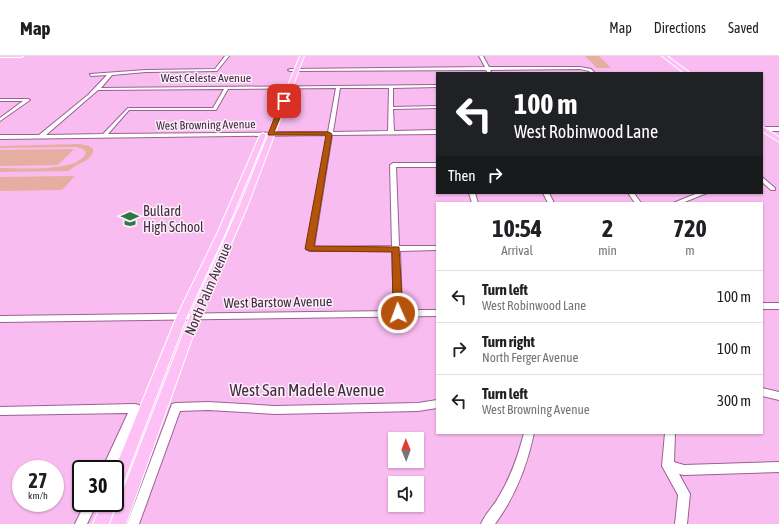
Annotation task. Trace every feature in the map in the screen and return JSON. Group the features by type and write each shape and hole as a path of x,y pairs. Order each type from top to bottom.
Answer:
{"main road":[{"path":"0,56 21,56"},
{"name":"North Palm Avenue","path":"124,466 189,316 238,195 267,134 293,70 296,56"},
{"name":"North Palm Avenue","path":"293,70 302,56"},
{"path":"664,56 686,72"},
{"name":"North Palm Avenue","path":"270,118 286,88"},
{"name":"North Palm Avenue","path":"118,524 189,316 248,195 267,134 268,124"},
{"path":"763,130 779,140"},
{"path":"238,195 248,195"},
{"path":"100,524 105,512"}],"street":[{"path":"91,76 146,71 216,70 227,56"},
{"path":"481,56 489,72"},
{"path":"293,70 586,68 592,72"},
{"path":"41,136 96,89 110,74"},
{"name":"West Celeste Avenue","path":"96,89 436,86"},
{"path":"338,87 310,249 436,248"},
{"path":"390,87 391,133"},
{"path":"104,136 128,109 214,109 227,88"},
{"path":"0,100 28,100 0,120"},
{"path":"391,108 436,107"},
{"path":"763,129 779,129"},
{"name":"West Browning Avenue","path":"0,137 436,132"},
{"path":"398,313 393,165 436,165"},
{"path":"763,180 773,189 763,189"},
{"path":"679,202 701,194"},
{"path":"763,306 779,306"},
{"name":"West Barstow Avenue","path":"0,319 436,313"},
{"path":"763,392 779,396"},
{"name":"West San Madele Avenue","path":"133,524 176,407 208,406 275,410 418,407 436,404"},
{"path":"0,411 135,408 112,460"},
{"path":"487,524 497,512 518,470 529,434"},
{"path":"670,434 668,466 684,494 681,524"},
{"path":"668,466 684,470 779,467"},
{"path":"81,524 87,512"}],"shaded area":[{"path":"585,56 599,56 611,68 597,68"},
{"path":"80,144 89,146 93,149 93,153 88,159 69,171 0,172 0,168 48,168 61,166 82,159 86,152 83,149 76,147 0,148 0,146"},
{"path":"74,149 58,165 0,166 0,150"},
{"path":"75,176 62,190 0,191 0,177"}],"place":[{"name":"Bullard High School","path":"130,219"}],"route":[{"path":"284,101 270,134 329,134 309,246 310,249 396,249 398,313"}]}
